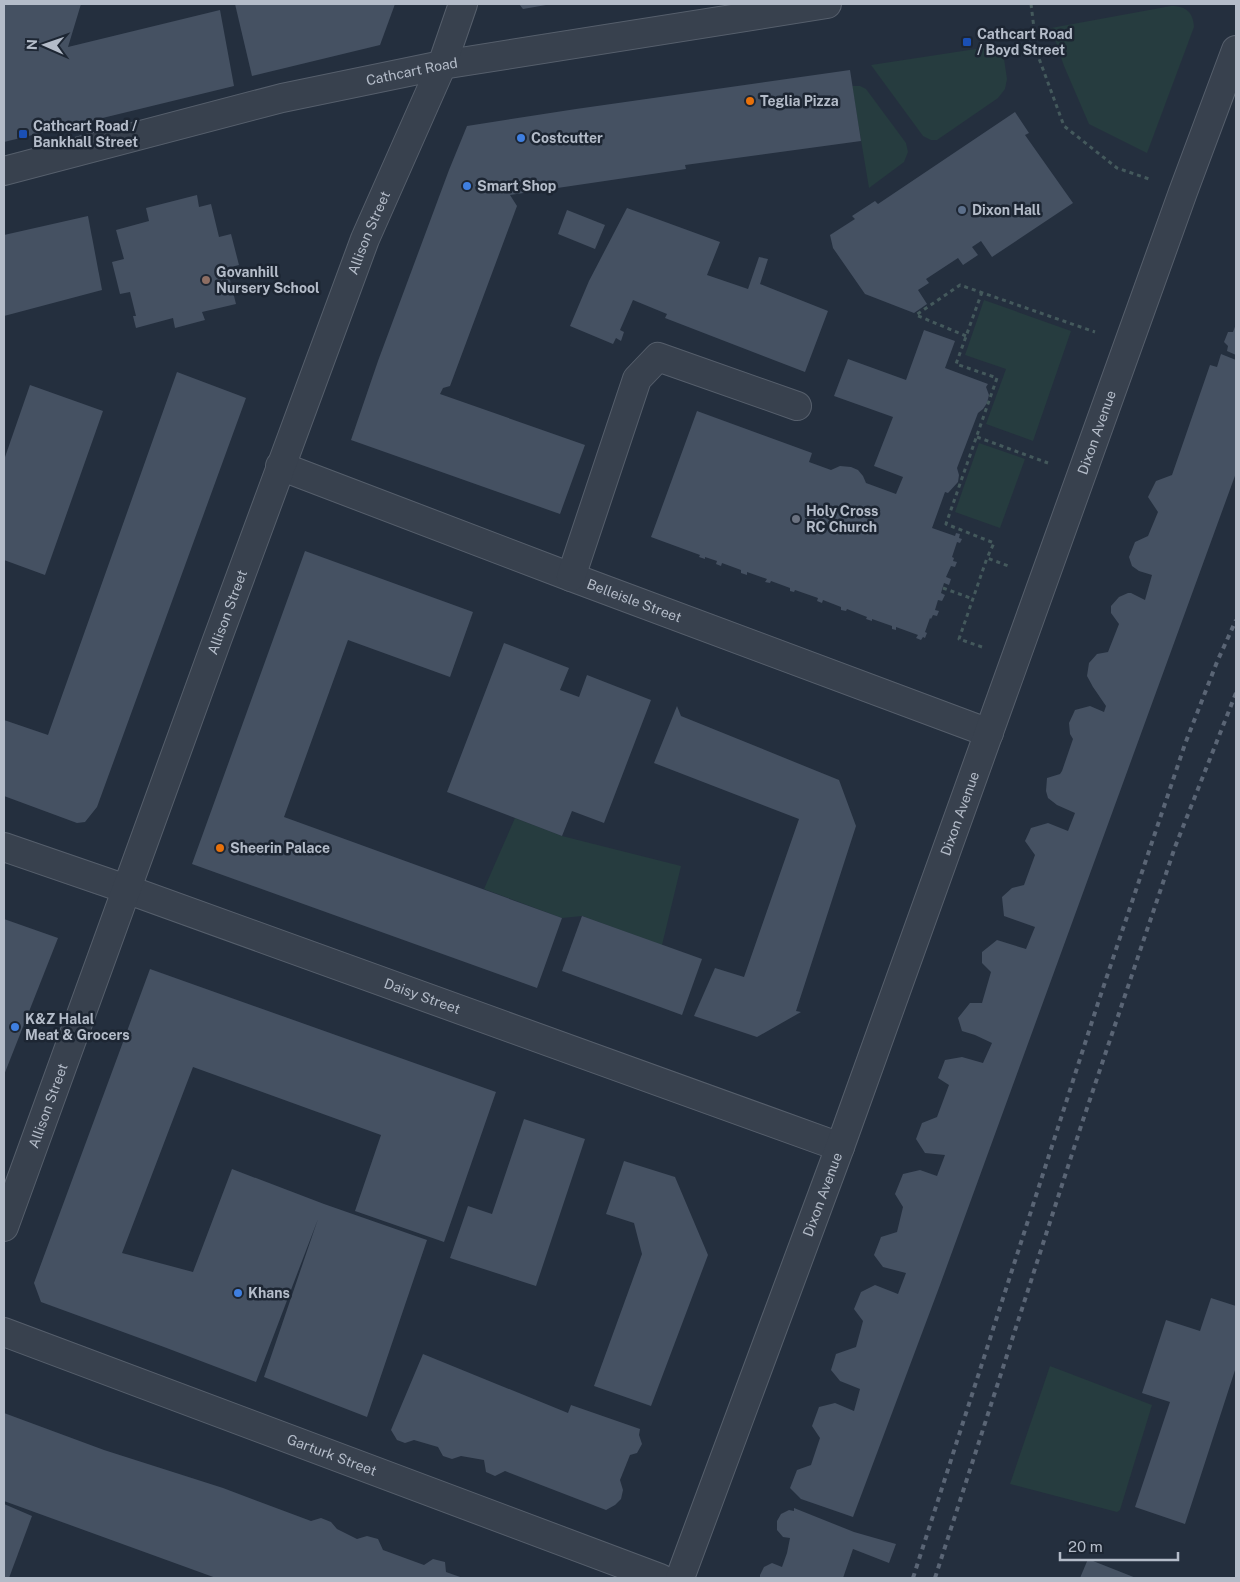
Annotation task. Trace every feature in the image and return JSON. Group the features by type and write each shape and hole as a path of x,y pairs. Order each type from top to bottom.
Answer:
{"street":[{"name":"Allison Street","path":"4,1227 280,466 365,239 442,65 463,4"},
{"name":"Cathcart Road","path":"4,171 282,98 442,65 827,4"},
{"name":"Dixon Avenue","path":"680,1578 840,1147 1183,192 1236,50"},
{"path":"571,577 637,379 658,357 798,406"},
{"name":"Belleisle Street","path":"280,466 989,733"},
{"name":"Daisy Street","path":"4,847 126,889 840,1147"},
{"name":"Garturk Street","path":"4,1332 660,1578"}],"path":[{"path":"1031,4 1036,53 1064,126 1117,168 1183,192"},
{"path":"966,336 916,315 960,285 1095,332"},
{"path":"982,292 956,364 997,378 946,524 994,543 959,639 982,647"},
{"path":"977,437 1048,463"},
{"path":"987,558 1011,567"},
{"path":"943,588 973,599"}],"green space":[{"path":"1171,6 1181,7 1188,11 1192,17 1194,27 1147,153 1089,124 1064,66 1051,28"},
{"path":"1002,45 1007,79 1005,89 998,98 937,140 931,140 923,136 871,65"},
{"path":"852,86 860,86 866,89 906,143 908,152 904,162 869,188"},
{"path":"984,300 1071,331 1033,441 986,424 1006,369 965,355"},
{"path":"979,443 1025,459 1000,528 955,512"},
{"path":"515,818 562,836 681,866 662,945 582,916 562,918 484,889"},
{"path":"1050,1366 1152,1405 1120,1510 1117,1512 1010,1484"}],"building":[{"path":"4,4 81,4 68,47 220,10 234,86 4,142"},
{"path":"235,4 395,4 380,45 252,76"},
{"path":"519,4 546,4 546,5 523,9"},
{"path":"850,70 861,141 685,165 686,169 510,195 517,206 450,386 443,388 440,394 585,445 560,514 351,440 378,361 467,126"},
{"name":"Dixon Hall","path":"1015,112 1029,133 1025,135 1073,203 992,257 981,241 972,247 978,255 963,265 958,258 926,279 929,283 918,290 927,304 914,313 865,294 833,248 830,235 855,219 852,216 875,201 878,204"},
{"path":"197,195 199,207 211,204 219,237 231,234 239,265 227,268 236,304 202,312 205,320 175,328 173,318 136,328 133,316 136,316 130,292 120,294 112,262 124,259 116,230 149,221 146,208"},
{"path":"627,208 720,242 707,275 748,289 759,257 768,259 760,284 828,311 805,372 665,318 667,314 633,300 620,330 624,332 621,341 616,338 613,344 570,326 589,281"},
{"path":"567,210 605,225 595,249 558,234"},
{"path":"88,216 102,290 4,316 4,235"},
{"path":"1236,324 1236,355 1227,351 1228,346 1224,342 1228,332 1233,332"},
{"name":"Holy Cross RC Church","path":"924,330 955,341 945,368 988,384 986,387 989,395 987,403 978,413 957,468 958,482 948,493 945,492 932,528 955,536 956,533 960,534 959,538 962,539 960,543 957,542 952,557 954,558 953,561 957,562 955,567 951,566 946,577 951,579 949,585 944,583 941,593 945,595 942,601 938,600 935,610 939,611 937,616 933,615 930,618 925,638 923,637 921,640 916,638 918,635 896,627 896,630 892,629 892,626 872,619 872,621 866,619 867,617 847,609 846,611 841,610 841,607 823,600 822,603 817,601 818,598 795,590 794,592 790,591 790,588 771,581 770,583 765,582 767,579 747,572 747,575 741,573 741,570 722,563 721,566 716,564 717,561 699,557 700,555 651,537 697,411 812,453 809,462 831,470 840,466 851,467 858,470 866,483 896,494 903,477 874,466 893,417 834,396 848,359 906,380"},
{"path":"1221,354 1236,360 1236,473 940,1285 853,1517 801,1499 790,1488 797,1470 811,1465 820,1438 812,1426 819,1407 835,1403 854,1411 860,1389 840,1381 831,1370 836,1354 856,1347 863,1321 854,1309 861,1292 875,1285 898,1294 906,1273 883,1267 874,1255 881,1237 897,1232 903,1207 895,1194 903,1174 920,1170 937,1176 945,1155 925,1153 916,1139 922,1123 937,1117 949,1085 938,1078 945,1060 962,1057 983,1063 992,1043 962,1031 958,1018 970,1003 982,1003 991,972 982,963 982,952 997,940 1026,949 1035,927 1004,916 1002,897 1012,888 1024,885 1035,855 1025,841 1031,828 1048,823 1068,831 1075,813 1057,805 1048,798 1046,791 1047,778 1060,774 1062,771 1073,739 1070,734 1069,723 1075,710 1090,706 1104,712 1106,706 1087,676 1089,663 1097,654 1108,652 1119,624 1111,613 1111,606 1119,597 1131,593 1145,600 1152,575 1139,571 1132,566 1129,557 1135,542 1148,536 1158,512 1148,497 1156,481 1172,475 1210,365 1217,367"},
{"path":"177,372 246,398 97,807 85,822 77,823 4,796 4,720 48,735"},
{"path":"30,385 103,411 45,575 4,560 4,460"},
{"path":"305,551 473,612 450,677 348,640 284,817 562,918 537,988 192,864"},
{"path":"504,643 569,668 560,690 579,697 587,675 651,700 604,823 572,811 562,836 447,792"},
{"path":"677,706 681,716 839,780 856,826 796,1011 801,1012 757,1037 694,1016 715,968 744,977 799,819 654,763"},
{"path":"582,916 702,959 682,1015 562,971"},
{"path":"4,919 58,938 4,1075"},
{"path":"150,969 496,1092 444,1242 355,1211 381,1135 193,1067 122,1253 193,1272 232,1169 427,1240 367,1417 264,1377 318,1219 256,1382 41,1302 34,1283"},
{"path":"524,1119 585,1139 536,1286 450,1258 468,1206 492,1214"},
{"path":"624,1161 675,1177 708,1255 651,1406 594,1386 642,1254 634,1223 606,1214"},
{"path":"1211,1298 1236,1306 1236,1367 1185,1524 1135,1507 1170,1402 1142,1393 1166,1320 1200,1331"},
{"path":"423,1354 568,1413 571,1405 640,1429 639,1435 642,1444 637,1453 630,1455 620,1480 623,1490 621,1499 606,1510 505,1471 495,1476 486,1472 484,1460 461,1456 452,1459 443,1456 438,1447 414,1440 405,1443 397,1440 391,1430"},
{"path":"4,1413 104,1450 223,1488 311,1521 321,1518 331,1522 337,1529 357,1539 367,1536 378,1539 383,1550 424,1565 433,1559 445,1562 446,1572 463,1578 216,1578 4,1501"},
{"path":"4,1504 32,1516 9,1578 4,1578"},
{"path":"794,1508 854,1532 896,1544 889,1563 853,1549 843,1578 760,1578 764,1567 772,1563 782,1567 790,1538 783,1537 777,1530 777,1521 781,1514 789,1510 794,1511"},
{"path":"1088,1559 1136,1578 1080,1578"}],"railway":[{"path":"913,1578 1098,1003 1185,744 1217,662 1236,620"},
{"path":"935,1578 1082,1123 1175,847 1236,693"}],"place":[{"name":"Cathcart Road / Boyd Street","path":"967,42"},
{"name":"Teglia Pizza","path":"750,101"},
{"name":"Cathcart Road / Bankhall Street","path":"23,134"},
{"name":"Costcutter","path":"521,138"},
{"name":"Smart Shop","path":"467,186"},
{"name":"Dixon Hall","path":"962,210"},
{"name":"Govanhill Nursery School","path":"206,280"},
{"name":"Holy Cross RC Church","path":"796,519"},
{"name":"Sheerin Palace","path":"220,848"},
{"name":"K&Z Halal Meat & Grocers","path":"15,1027"},
{"name":"Khans","path":"238,1293"}]}
